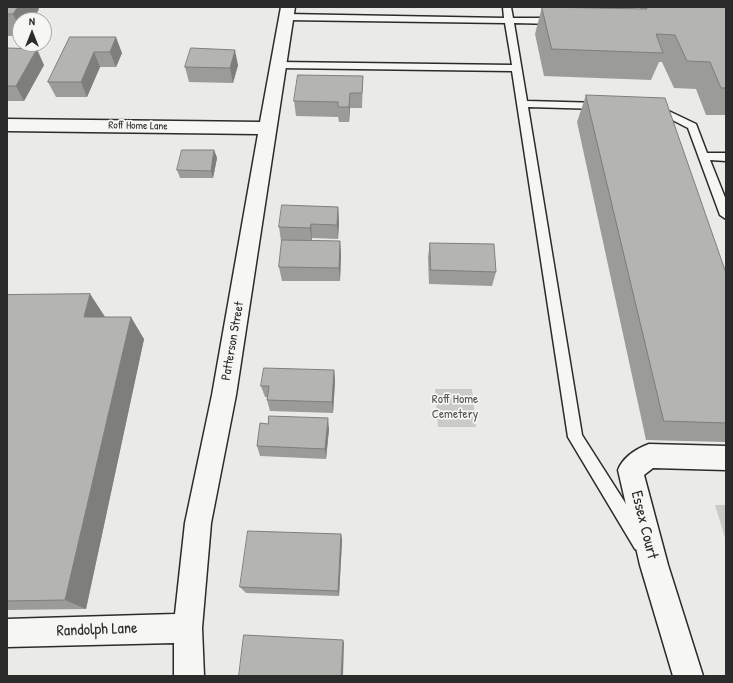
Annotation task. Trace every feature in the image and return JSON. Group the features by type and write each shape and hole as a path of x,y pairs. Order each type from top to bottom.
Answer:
{"street":[{"name":"Patterson Street","path":"189,676 188,628 198,523 224,395 287,12"},
{"name":"Roff Home Lane","path":"7,125 269,128"},
{"name":"Essex Court","path":"688,676 654,565 630,470 649,456 726,458"},
{"name":"Randolph Lane","path":"7,633 188,628"}],"lane":[{"path":"507,7 575,437 654,565"},
{"path":"287,12 562,21"},
{"path":"279,65 516,68"},
{"path":"523,104 608,106"},
{"path":"646,107 654,107 692,126 726,215"},
{"path":"704,156 726,157"}],"green space":[{"name":"Roff Home Cemetery","path":"435,389 472,389 476,427 438,427"},
{"path":"715,505 726,505 726,541"}],"building":[{"path":"7,7 18,7 14,12 12,12 12,14 7,14"},
{"path":"542,7 647,9 646,7 726,7 726,88 721,88 710,62 687,61 675,35 656,34 663,53 552,49"},
{"path":"70,37 116,37 110,52 94,52 81,82 48,82"},
{"path":"7,48 12,48 12,52 35,52 16,86 7,86"},
{"path":"191,48 235,50 230,68 185,67"},
{"path":"298,75 363,76 362,93 350,93 349,107 338,107 338,102 294,101"},
{"path":"586,95 665,98 726,273 726,423 664,421"},
{"path":"182,150 214,150 211,171 177,170"},
{"path":"282,205 338,207 337,225 311,224 310,228 279,227"},
{"path":"282,240 340,241 339,268 279,267"},
{"path":"430,243 494,244 496,272 431,270"},
{"path":"90,294 84,317 131,317 65,600 7,601 7,295"},
{"path":"264,368 334,370 332,402 267,400 269,386 261,386"},
{"path":"269,416 328,418 325,449 257,446 260,423 268,424"},
{"path":"248,531 341,534 338,591 240,587"},
{"path":"244,635 343,640 341,676 239,676"}]}
